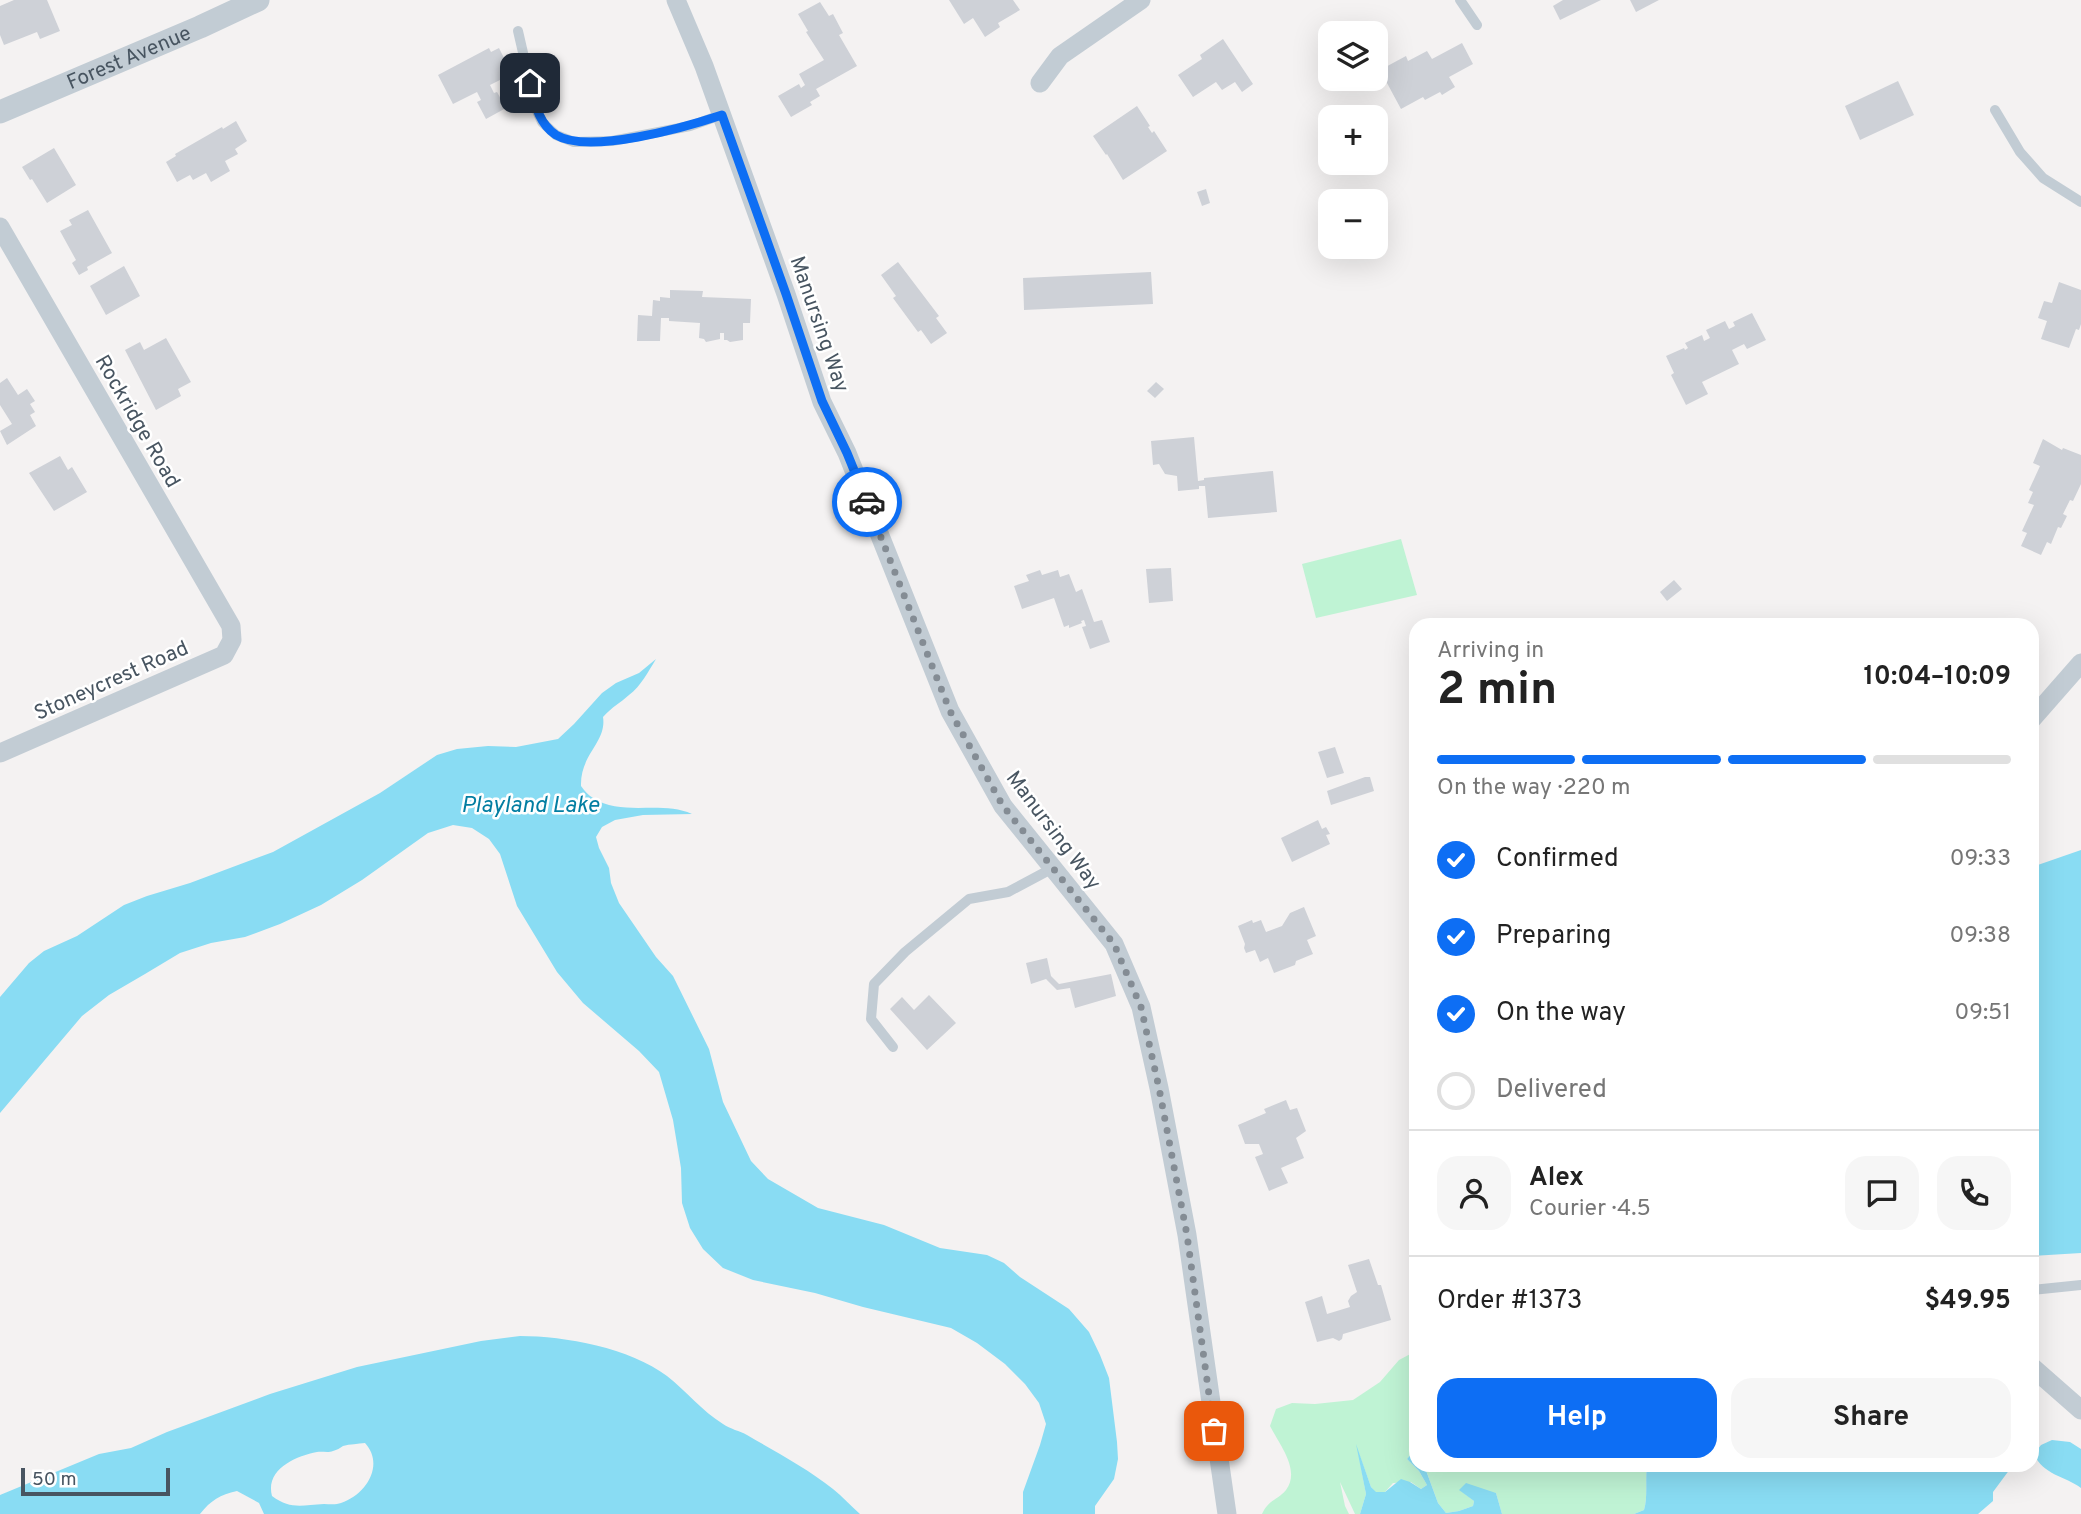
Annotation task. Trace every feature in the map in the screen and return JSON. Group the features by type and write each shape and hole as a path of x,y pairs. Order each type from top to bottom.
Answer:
{"street":[{"name":"Forest Avenue","path":"0,112 258,0"},
{"name":"Manursing Way","path":"676,0 722,115 822,401 847,453 950,711 1003,806 1114,944 1141,1007 1187,1235 1227,1514"},
{"path":"1040,83 1060,56 1140,0"},
{"name":"Rockridge Road","path":"0,227 231,626 232,640"},
{"name":"Stoneycrest Road","path":"0,753 224,655 232,640"},
{"path":"2039,711 2081,663"},
{"path":"2039,1373 2081,1410"}],"lane":[{"path":"1460,0 1477,24"},
{"path":"518,31 536,109 542,122 556,135 574,142 612,141 690,126 722,115"},
{"path":"1995,110 2020,152 2043,178 2081,201"},
{"path":"893,1047 871,1019 874,984 905,952 969,899 1008,892 1053,868"},
{"path":"2039,1289 2081,1285"}],"green space":[{"path":"1401,539 1417,595 1316,618 1302,564"},
{"path":"1409,1355 1409,1472 1420,1472 1427,1485 1421,1489 1411,1482 1393,1483 1385,1492 1376,1493 1371,1487 1358,1451 1366,1494 1360,1514 1355,1514 1340,1482 1349,1514 1262,1514 1268,1505 1286,1490 1290,1482 1287,1457 1270,1426 1276,1409 1292,1403 1315,1404 1353,1400 1380,1382 1399,1360"},
{"path":"1427,1472 1647,1472 1644,1510 1634,1514 1502,1514 1496,1493 1460,1490 1474,1501 1473,1506 1446,1513 1438,1503"}],"water":[{"name":"Playland Lake","path":"656,659 637,687 603,717 601,734 585,765 581,786 591,797 604,804 629,808 668,808 692,814 643,815 615,820 602,827 596,837 619,903 656,957 673,976 709,1049 723,1102 751,1161 768,1179 818,1208 884,1225 940,1248 987,1255 1004,1263 1020,1277 1069,1309 1089,1332 1109,1378 1118,1459 1114,1479 1095,1506 1095,1514 1023,1514 1023,1492 1046,1424 1039,1403 1025,1384 1005,1364 977,1343 951,1328 753,1280 723,1268 703,1249 690,1228 682,1203 681,1168 673,1120 659,1072 639,1051 583,1003 557,972 517,906 500,854 489,839 472,828 453,825 428,833 362,880 321,905 245,937 211,943 180,953 109,995 82,1016 0,1113 0,997 29,963 44,951 77,936 124,905 273,852 380,793 437,755 457,749 516,747 558,739 602,693 616,683 639,673"},
{"path":"2081,850 2081,1253 2039,1256 2039,865"},
{"path":"520,1336 557,1338 635,1358 667,1376 723,1424 813,1474 860,1514 264,1514 259,1503 237,1491 216,1499 200,1514 0,1514 0,1495 99,1454 131,1448 270,1394 357,1367 481,1341","holes":["365,1443 371,1452 373,1470 370,1478 350,1499 337,1504 297,1506 272,1496 273,1479 277,1472 291,1461 317,1452 331,1452 346,1445"]},
{"path":"2052,1440 2070,1442 2081,1449 2081,1488 2049,1471 2039,1462 2041,1445"},
{"path":"1356,1444 1371,1487 1376,1492 1385,1492 1401,1479 1421,1489 1427,1485 1420,1472 1427,1472 1438,1503 1446,1513 1473,1506 1474,1501 1459,1490 1466,1483 1496,1493 1502,1514 1360,1514 1366,1494"},
{"path":"1647,1472 2008,1472 1993,1492 1993,1501 1978,1514 1634,1514 1644,1510"}],"building":[{"path":"14,0 47,0 60,31 40,39 37,32 4,45 0,35 0,6"},
{"path":"949,0 1013,0 1020,10 998,23 1000,27 985,37 973,18 964,24"},
{"path":"1563,0 1601,0 1560,20 1553,6"},
{"path":"1630,0 1659,0 1636,12"},
{"path":"820,2 829,16 833,14 843,33 839,35 857,66 816,89 820,96 810,102 812,105 791,117 778,96 799,84 801,88 805,85 799,74 824,60 798,14"},
{"path":"1223,39 1253,84 1242,92 1235,82 1222,90 1216,82 1193,97 1178,75 1202,59 1200,55"},
{"path":"1462,43 1473,64 1449,77 1455,87 1442,95 1440,92 1425,100 1423,97 1401,109 1388,85 1388,66 1406,56 1408,61 1427,51 1432,59"},
{"path":"489,48 491,52 499,48 512,74 490,85 506,108 486,119 477,102 481,100 477,92 453,104 438,75"},
{"path":"1898,81 1914,115 1860,140 1845,106"},
{"path":"1137,106 1152,133 1154,131 1167,151 1123,180 1093,136"},
{"path":"236,121 247,141 235,149 238,154 225,161 230,171 211,182 206,173 193,180 190,175 177,182 166,162 176,156 175,154"},
{"path":"54,148 76,185 47,203 22,167"},
{"path":"1206,189 1210,203 1202,206 1197,192"},
{"path":"88,210 112,253 87,267 88,270 79,275 72,263 76,260 60,231 72,225 69,220"},
{"path":"898,262 939,316 936,318 947,333 931,344 921,330 918,332 893,298 896,296 881,275"},
{"path":"124,266 140,296 106,315 90,286"},
{"path":"1151,272 1153,304 1024,310 1023,278"},
{"path":"2059,282 2081,290 2081,324 2079,330 2076,329 2069,348 2041,339 2047,321 2038,318 2044,301 2052,303"},
{"path":"670,290 703,291 702,297 751,299 750,323 743,323 743,340 730,342 724,340 724,333 720,333 720,339 706,342 699,338 700,323 661,318 660,341 637,341 638,315 652,316 653,300 660,301 660,297 670,298"},
{"path":"1752,313 1766,340 1747,349 1744,344 1732,350 1739,364 1702,382 1708,394 1686,405 1671,375 1674,373 1666,356 1684,348 1685,350 1688,348 1685,343 1702,335 1704,341 1710,338 1706,330 1725,321 1729,329 1735,326 1733,322"},
{"path":"166,338 191,382 178,389 181,396 156,410 125,350 140,342 144,350"},
{"path":"7,378 18,395 27,389 35,401 30,404 35,412 30,415 36,426 7,445 0,431 12,424 0,405 0,383"},
{"path":"1156,382 1164,389 1155,398 1147,391"},
{"path":"1194,437 1198,481 1204,478 1273,471 1277,512 1208,518 1205,486 1178,491 1177,476 1165,474 1159,464 1153,465 1151,441"},
{"path":"2043,439 2062,450 2063,448 2081,455 2081,484 2063,514 2067,516 2061,528 2058,527 2051,544 2047,542 2041,555 2021,546 2027,533 2022,531 2034,505 2028,503 2033,492 2029,490 2040,466 2033,463"},
{"path":"60,456 68,470 72,467 87,492 54,511 29,473"},
{"path":"1171,568 1173,601 1149,603 1146,569"},
{"path":"1040,570 1042,575 1058,570 1060,577 1069,574 1076,592 1082,589 1094,622 1102,620 1110,642 1090,649 1082,627 1086,626 1084,620 1069,628 1069,625 1064,627 1054,598 1022,609 1014,586 1029,581 1026,575"},
{"path":"1674,580 1682,589 1667,601 1660,592"},
{"path":"1335,747 1344,773 1327,778 1318,752"},
{"path":"1370,777 1374,791 1331,805 1327,791"},
{"path":"1318,820 1322,829 1326,827 1330,834 1326,835 1330,844 1292,862 1281,838"},
{"path":"1304,907 1316,936 1307,940 1313,954 1274,973 1268,958 1260,962 1255,950 1246,953 1238,926 1252,920 1253,923 1261,920 1266,932 1282,926 1290,913"},
{"path":"1047,958 1051,976 1059,984 1111,974 1116,996 1075,1008 1070,988 1057,990 1046,979 1031,984 1026,963"},
{"path":"929,995 956,1023 927,1050 890,1009 902,997 914,1010"},
{"path":"1286,1100 1290,1110 1297,1108 1306,1131 1296,1138 1304,1158 1281,1168 1288,1183 1269,1191 1255,1157 1263,1154 1259,1144 1245,1144 1238,1125 1266,1113 1264,1109"},
{"path":"1369,1259 1378,1285 1381,1285 1391,1320 1343,1334 1339,1341 1333,1338 1317,1342 1305,1302 1322,1296 1327,1314 1350,1307 1348,1301 1357,1292 1348,1265"}],"way so far":[{"path":"867,502 950,711 1003,806 1114,944 1141,1007 1187,1235 1214,1431"}],"route":[{"path":"530,83 542,122 556,135 574,142 612,141 690,126 722,115 822,401 867,502"}]}
